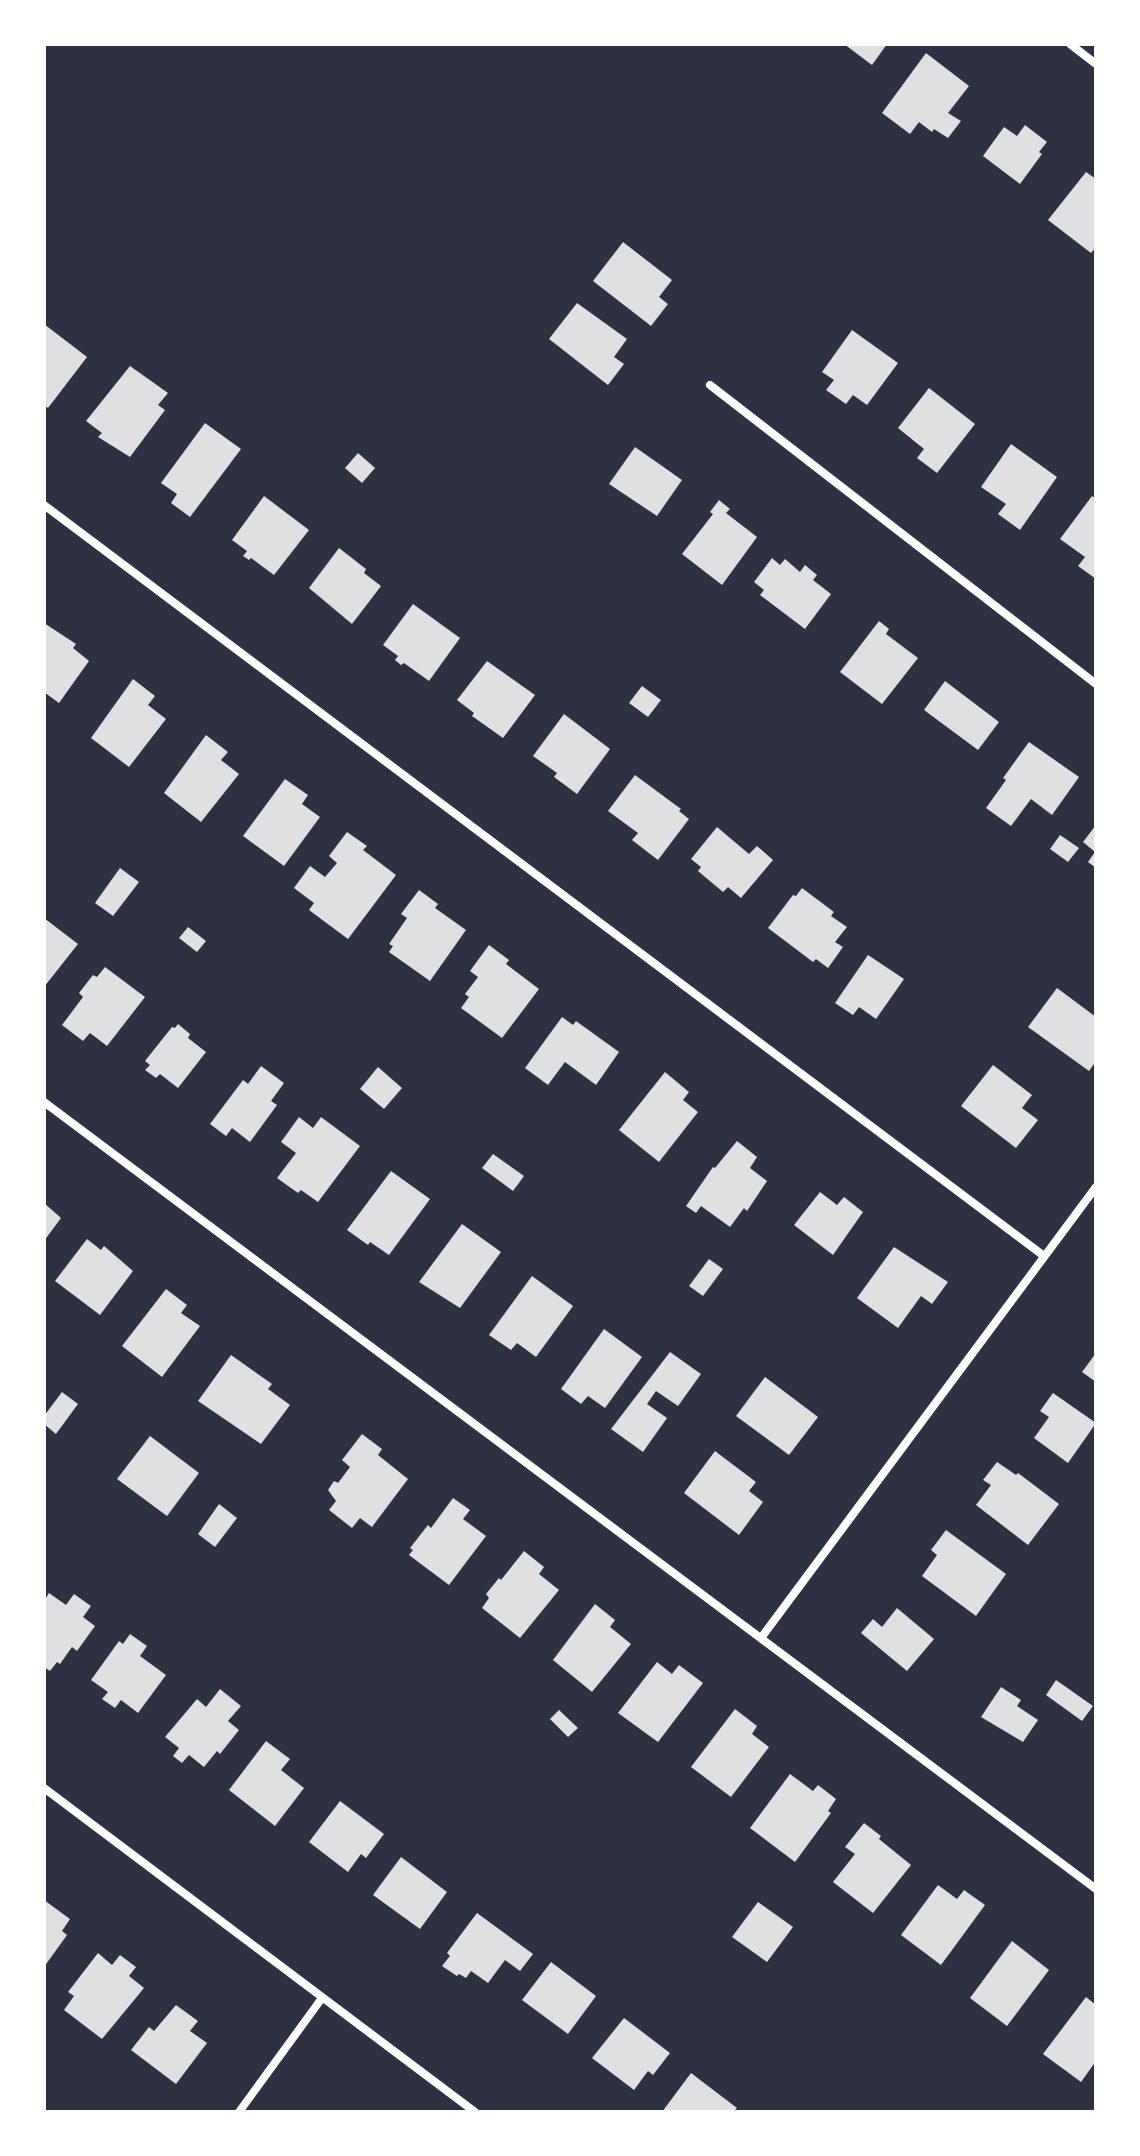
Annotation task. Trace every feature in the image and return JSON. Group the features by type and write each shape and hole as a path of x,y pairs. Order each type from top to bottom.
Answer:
{"street":[{"path":"1070,44 1096,64"},
{"path":"710,385 1096,684"},
{"path":"44,505 1044,1256"},
{"path":"44,1102 1096,1889"},
{"path":"761,1638 1096,1187"},
{"path":"44,1788 475,2112"},
{"path":"239,2112 322,1998"}],"building":[{"path":"844,44 887,44 872,65"},
{"path":"926,53 969,86 948,113 961,121 948,138 934,129 932,132 919,122 910,134 882,113"},
{"path":"1025,125 1047,142 1020,184 983,156 1004,127 1017,136"},
{"path":"1086,172 1096,179 1096,247 1091,253 1048,220"},
{"path":"623,242 672,280 659,297 668,304 651,326 593,281"},
{"path":"577,303 627,339 614,357 624,364 608,385 549,339"},
{"path":"44,324 87,357 48,408 44,405"},
{"path":"852,330 898,363 867,405 853,395 846,404 826,390 834,380 822,372"},
{"path":"130,366 168,393 158,405 165,410 130,457 98,437 102,433 86,421"},
{"path":"929,388 975,424 937,473 917,458 924,449 898,428"},
{"path":"205,423 241,449 190,517 171,503 177,494 161,483"},
{"path":"1011,444 1057,477 1020,530 998,514 1006,504 981,487"},
{"path":"635,447 682,480 657,516 609,484"},
{"path":"358,453 375,468 362,483 345,468"},
{"path":"264,496 309,530 274,575 251,558 249,560 243,556 247,551 232,540"},
{"path":"1092,496 1096,499 1096,579 1078,566 1085,557 1060,539"},
{"path":"719,500 730,509 726,513 757,537 722,585 682,554 713,514 710,512"},
{"path":"339,548 366,569 364,573 381,586 352,624 309,588"},
{"path":"772,558 780,565 785,559 800,572 805,565 817,575 813,580 831,594 805,629 760,595 764,590 754,582"},
{"path":"413,604 460,638 429,681 404,663 401,665 395,660 398,656 383,645"},
{"path":"879,621 889,629 886,634 918,658 882,704 840,672"},
{"path":"44,623 76,644 73,648 89,661 59,703 44,692"},
{"path":"487,661 535,695 503,738 472,716 474,713 457,700"},
{"path":"133,679 155,696 148,705 166,719 129,767 91,738"},
{"path":"945,681 999,722 978,750 924,710"},
{"path":"642,686 661,700 648,717 629,703"},
{"path":"564,714 610,749 577,794 554,777 557,773 533,756"},
{"path":"206,735 228,752 221,760 239,774 201,822 164,793"},
{"path":"1029,742 1079,777 1052,815 1031,799 1011,826 986,808"},
{"path":"635,775 681,809 679,811 689,819 658,860 632,840 638,833 608,811"},
{"path":"285,779 308,795 302,804 320,817 284,866 243,836"},
{"path":"1096,825 1096,868 1088,862 1095,852 1083,842"},
{"path":"717,827 749,854 757,846 773,860 741,898 728,887 723,892 698,871 701,867 691,859"},
{"path":"347,832 367,846 363,850 396,875 348,939 309,910 314,903 294,888 310,866 325,877 337,863 329,856"},
{"path":"1060,835 1079,848 1068,862 1050,849"},
{"path":"120,868 139,882 113,916 95,903"},
{"path":"802,888 834,912 831,916 847,927 835,942 843,947 828,968 816,959 813,962 768,928"},
{"path":"419,890 438,904 435,908 466,930 430,981 389,952 393,946 389,944 407,918 401,914"},
{"path":"44,918 78,944 44,987"},
{"path":"188,927 206,941 197,952 179,938"},
{"path":"489,945 509,960 506,964 539,989 502,1038 461,1008 469,997 465,994 478,977 470,971"},
{"path":"868,955 904,979 876,1019 859,1007 853,1015 835,1003"},
{"path":"105,967 145,997 107,1046 90,1033 83,1041 62,1025 83,997 79,993 93,975 97,977"},
{"path":"1057,988 1096,1017 1096,1061 1089,1071 1028,1027"},
{"path":"562,1017 573,1025 576,1021 619,1052 596,1085 565,1062 548,1085 525,1068"},
{"path":"178,1024 190,1034 188,1038 206,1052 178,1088 160,1074 156,1078 145,1070 150,1065 145,1061 172,1027"},
{"path":"993,1065 1032,1095 1022,1108 1038,1120 1016,1148 961,1106"},
{"path":"261,1066 284,1083 271,1101 277,1105 250,1142 232,1128 226,1136 210,1124 243,1080 248,1084"},
{"path":"378,1067 402,1088 384,1109 360,1089"},
{"path":"665,1072 689,1092 683,1100 698,1112 659,1162 619,1130"},
{"path":"299,1117 313,1128 321,1117 360,1146 318,1202 277,1178 296,1153 281,1142"},
{"path":"737,1141 757,1157 750,1168 767,1181 747,1211 744,1208 730,1227 701,1206 696,1213 686,1206 713,1167"},
{"path":"493,1154 524,1176 513,1191 482,1168"},
{"path":"391,1171 430,1199 389,1255 347,1230"},
{"path":"820,1192 837,1205 844,1197 863,1212 833,1255 794,1225"},
{"path":"44,1203 61,1218 44,1241"},
{"path":"462,1224 501,1252 460,1308 419,1282"},
{"path":"87,1239 101,1250 104,1246 133,1271 100,1315 55,1281"},
{"path":"894,1247 948,1282 932,1304 921,1296 898,1328 857,1298"},
{"path":"709,1259 723,1269 703,1296 689,1286"},
{"path":"532,1276 573,1306 536,1357 517,1343 511,1350 489,1335"},
{"path":"166,1289 187,1305 181,1313 200,1326 162,1377 122,1346"},
{"path":"604,1329 642,1357 605,1408 588,1396 581,1404 561,1389"},
{"path":"670,1352 701,1374 678,1406 656,1391 647,1404 667,1418 643,1452 611,1429"},
{"path":"1096,1353 1096,1382 1082,1372"},
{"path":"231,1355 272,1384 268,1389 290,1405 261,1444 198,1401"},
{"path":"765,1377 818,1417 789,1455 736,1416"},
{"path":"62,1392 78,1404 56,1434 44,1424 44,1416"},
{"path":"1053,1393 1096,1423 1068,1463 1034,1438 1049,1417 1040,1411"},
{"path":"362,1434 382,1449 378,1455 408,1479 372,1527 360,1518 352,1528 329,1510 336,1501 328,1490 350,1467 342,1460"},
{"path":"150,1436 199,1473 167,1516 117,1479"},
{"path":"715,1451 756,1482 749,1491 763,1502 739,1535 684,1493"},
{"path":"997,1462 1016,1475 1018,1473 1059,1504 1028,1545 976,1505 991,1485 983,1480"},
{"path":"453,1498 470,1510 463,1519 486,1536 449,1585 409,1555 413,1550 410,1548 428,1525 431,1528"},
{"path":"219,1504 237,1518 215,1547 198,1534"},
{"path":"946,1530 1006,1574 976,1616 922,1576 937,1555 931,1550"},
{"path":"524,1551 544,1567 539,1574 559,1590 520,1638 482,1608 489,1598 486,1594"},
{"path":"49,1593 66,1605 74,1594 91,1606 83,1617 95,1626 77,1651 72,1647 60,1664 57,1662 50,1671 44,1667 44,1601"},
{"path":"595,1604 615,1620 610,1627 631,1644 592,1692 553,1660"},
{"path":"897,1608 934,1639 907,1671 861,1633 873,1619 882,1627"},
{"path":"130,1634 147,1646 140,1656 166,1675 138,1713 121,1700 115,1708 102,1699 108,1692 91,1680 119,1641 123,1644"},
{"path":"657,1662 672,1674 679,1665 703,1683 658,1742 618,1713"},
{"path":"1056,1680 1093,1706 1082,1721 1046,1695"},
{"path":"1001,1687 1021,1700 1017,1706 1038,1720 1023,1742 981,1717"},
{"path":"220,1689 241,1706 228,1721 239,1730 220,1754 217,1751 204,1767 189,1755 182,1763 173,1756 179,1748 165,1737 197,1699 206,1707"},
{"path":"735,1709 757,1726 752,1734 769,1747 731,1797 691,1767"},
{"path":"559,1710 578,1728 568,1737 550,1719"},
{"path":"266,1741 290,1759 281,1770 304,1788 275,1826 229,1790"},
{"path":"790,1774 813,1791 818,1785 836,1799 828,1811 831,1813 795,1862 750,1828"},
{"path":"340,1801 384,1834 366,1858 361,1854 348,1872 309,1842"},
{"path":"864,1823 911,1865 873,1913 833,1882 855,1854 845,1847"},
{"path":"401,1857 447,1892 420,1929 373,1895"},
{"path":"938,1885 957,1899 964,1890 985,1905 941,1965 901,1935"},
{"path":"44,1900 70,1919 62,1931 67,1935 44,1967"},
{"path":"758,1902 793,1927 767,1962 732,1937"},
{"path":"477,1913 533,1954 520,1971 505,1960 488,1983 471,1971 466,1978 442,1966 450,1956 447,1953"},
{"path":"1012,1941 1049,1970 1007,2026 970,1998"},
{"path":"98,1953 112,1965 120,1955 136,1967 129,1976 144,1988 102,2039 64,2010 74,1996 68,1992"},
{"path":"551,1962 596,1996 568,2034 522,2000"},
{"path":"1086,1997 1096,2005 1096,2061 1081,2082 1043,2054"},
{"path":"176,2005 198,2021 190,2031 207,2043 176,2084 131,2050 149,2027 154,2031"},
{"path":"624,2018 670,2053 653,2075 648,2071 634,2090 592,2058"},
{"path":"691,2073 737,2108 733,2112 662,2112"}]}
